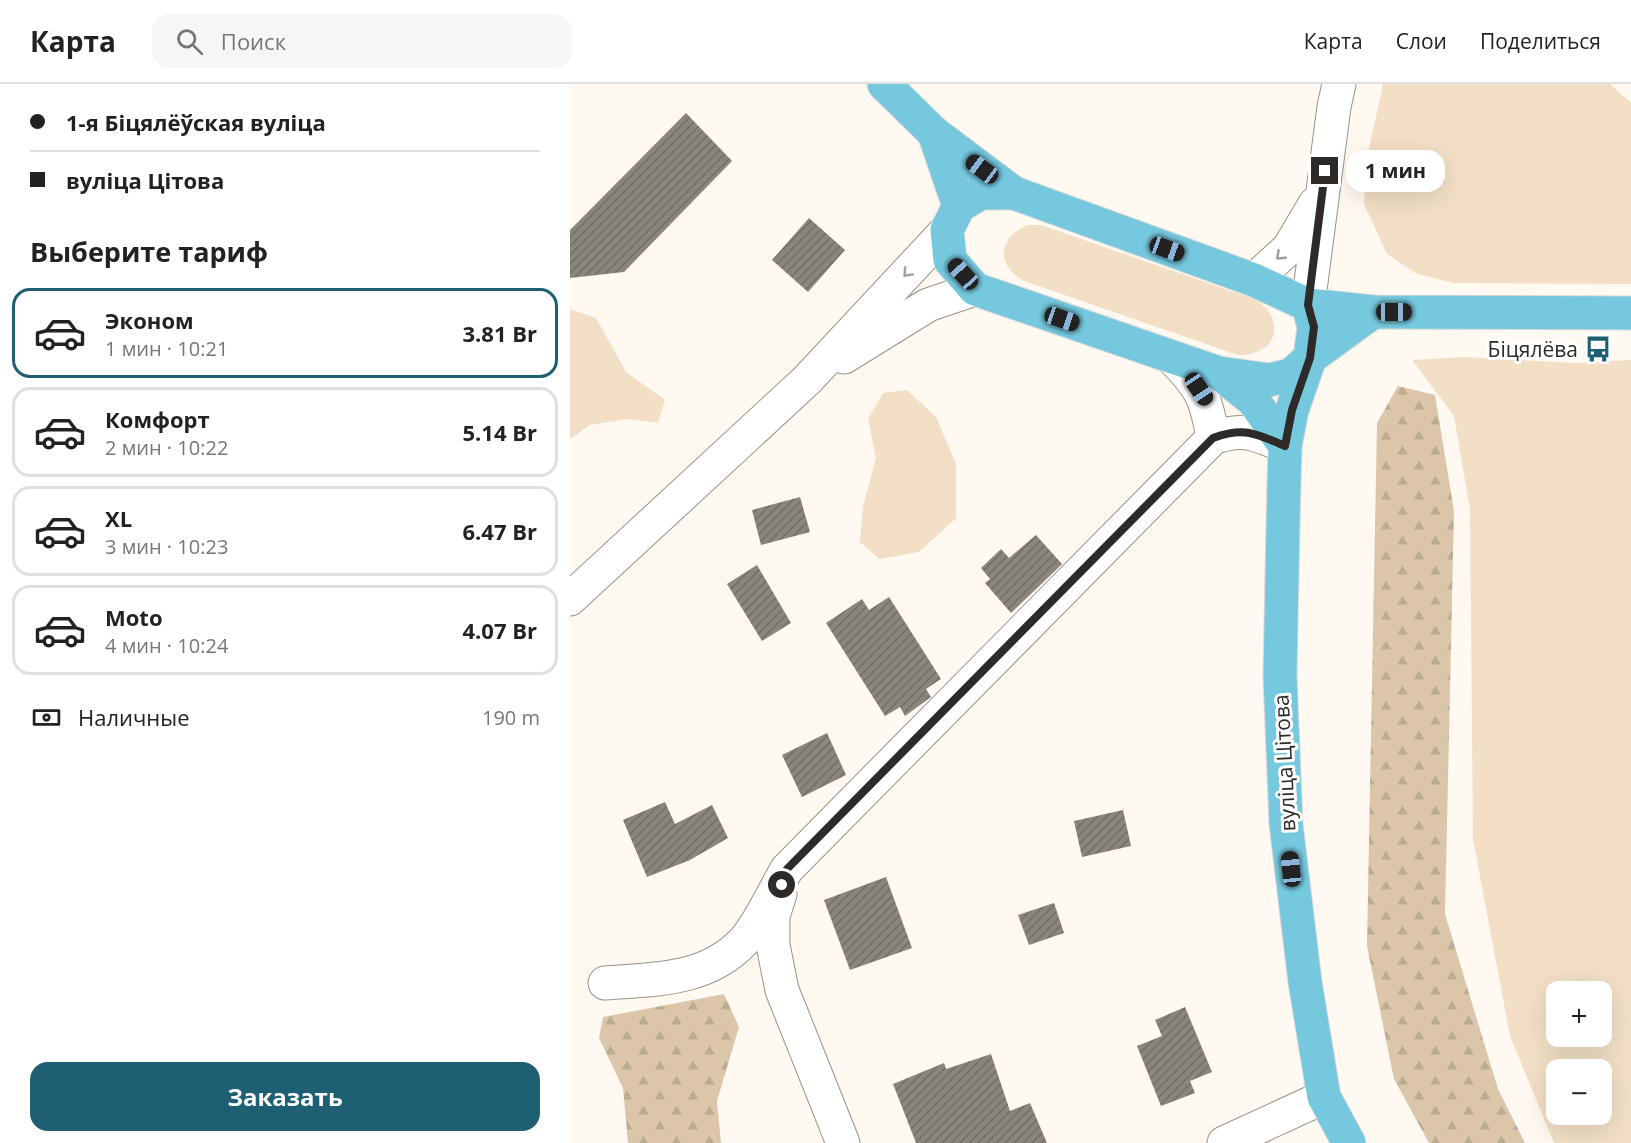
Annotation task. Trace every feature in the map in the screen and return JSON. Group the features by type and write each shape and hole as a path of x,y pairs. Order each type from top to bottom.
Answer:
{"main road":[{"path":"884,84 934,133 1014,193 1254,280 1308,305 1373,312 1631,314"},
{"path":"934,133 953,218 950,260 975,289 1219,373 1269,380 1291,375 1310,358 1373,312"},
{"path":"953,218 981,193 1014,193"},
{"name":"вуліца Цітова","path":"1308,305 1314,327 1310,358 1292,410 1285,446 1280,676 1286,824 1305,982 1324,1097 1349,1143"},
{"path":"1219,373 1253,399 1285,446"}],"street":[{"path":"1308,305 1334,107 1340,84"},
{"path":"1254,280 1289,248 1322,192"},
{"path":"570,599 807,380 953,218"},
{"path":"807,380 928,305 975,289"},
{"path":"1171,357 1191,377 1207,401 1213,438"},
{"path":"605,983 668,978 705,970 744,941 787,869 1213,438 1235,430 1253,433 1285,446"},
{"path":"787,869 773,916 773,945 780,979 843,1143"},
{"path":"1224,1143 1324,1097"}],"shaded area":[{"path":"1383,84 1610,84 1631,103 1631,284 1454,283 1417,274 1387,254 1364,204 1367,158"},
{"path":"1028,225 1041,225 1254,299 1265,307 1271,316 1274,326 1273,335 1262,350 1238,355 1024,281 1008,267 1004,252 1011,237"},
{"path":"570,309 596,318 626,372 665,400 658,423 628,419 590,425 570,439"},
{"path":"1464,357 1575,363 1631,360 1631,1143 1554,1143 1547,1125 1612,1125 1612,1059 1546,1059 1546,1124 1510,1036 1473,839 1470,509 1454,416 1412,360"},
{"path":"907,390 936,417 956,464 956,518 919,552 880,559 860,542 863,506 876,458 868,419 883,393"}],"green space":[{"path":"1398,386 1435,395 1454,511 1445,914 1498,1089 1525,1143 1429,1143 1394,1079 1367,946 1377,423"},
{"path":"724,994 739,1027 717,1101 721,1143 628,1143 623,1088 599,1038 603,1017"}],"building":[{"path":"686,113 732,161 624,272 570,278 570,230"},
{"path":"809,218 845,250 808,292 772,260"},
{"path":"800,497 810,532 761,545 752,510"},
{"path":"1036,535 1062,564 1011,613 985,583 990,579 981,568 1001,549 1009,558"},
{"path":"757,565 791,623 762,641 727,584"},
{"path":"889,597 941,679 926,689 931,697 905,716 900,707 885,716 826,623 862,599 869,610"},
{"path":"827,733 846,775 802,797 782,755"},
{"path":"665,802 675,824 712,805 728,838 690,860 647,877 623,820"},
{"path":"1123,810 1131,846 1082,857 1074,821"},
{"path":"886,877 912,948 850,970 824,900"},
{"path":"1054,903 1064,933 1029,945 1018,915"},
{"path":"1185,1007 1212,1072 1190,1081 1195,1093 1161,1106 1137,1046 1162,1036 1155,1020"},
{"path":"991,1054 1010,1111 1030,1103 1047,1143 916,1143 893,1084 944,1063 946,1069"}],"place":[{"name":"Біцялёва","path":"1598,349"}],"route":[{"path":"782,885 787,869 1213,438 1235,430 1253,433 1285,446 1292,410 1310,358 1314,327 1308,305 1325,171"}]}
